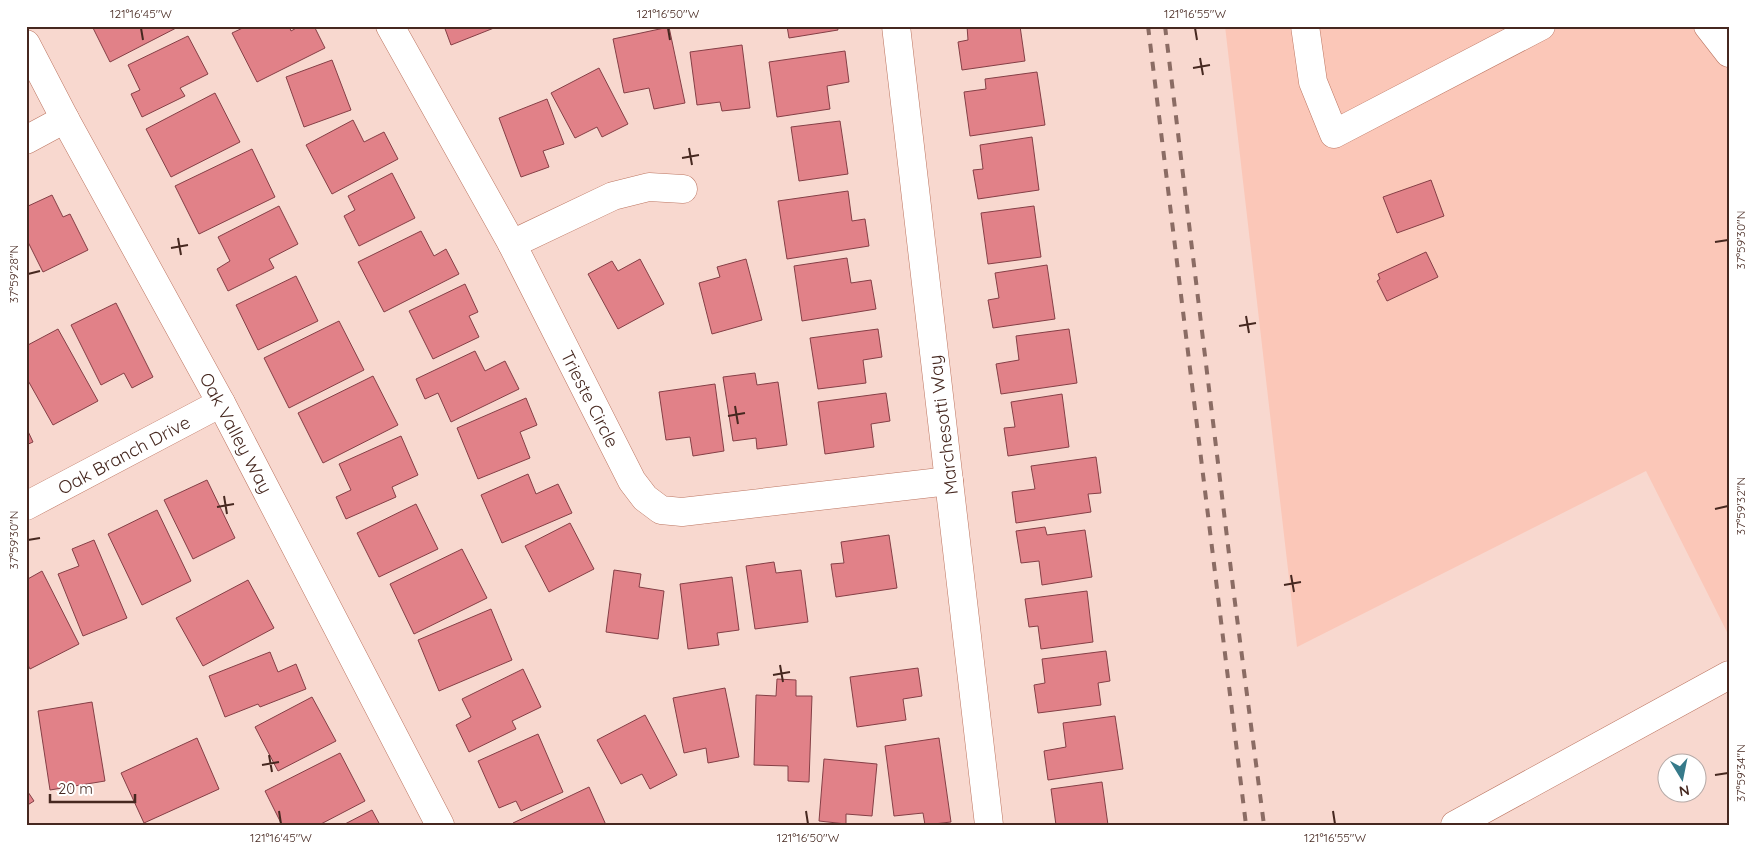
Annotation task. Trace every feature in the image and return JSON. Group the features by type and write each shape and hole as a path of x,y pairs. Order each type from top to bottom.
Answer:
{"street":[{"name":"Trieste Circle","path":"390,26 512,244 632,481 645,498 661,510 702,511 949,481"},
{"name":"Marchesotti Way","path":"896,26 989,825"},
{"path":"1305,26 1313,82 1334,134 1541,26"},
{"path":"1708,26 1729,52"},
{"name":"Oak Valley Way","path":"26,44 221,403 440,825"},
{"path":"26,140 66,119"},
{"path":"512,244 613,196 649,187 683,189"},
{"name":"Oak Branch Drive","path":"26,506 221,403"},
{"path":"1455,825 1729,675"}],"shaded area":[{"path":"1225,26 1729,26 1729,636 1646,471 1297,647"}],"building":[{"path":"92,26 180,26 110,62"},
{"path":"247,26 289,26 291,31 300,26 314,26 325,48 257,82 232,33"},
{"path":"444,26 499,26 451,45"},
{"path":"787,26 837,26 838,30 789,38"},
{"path":"967,26 1020,26 1025,61 962,70 958,42 968,40"},
{"path":"669,27 685,103 654,109 649,88 624,93 613,39"},
{"path":"188,36 208,74 180,88 185,96 142,117 131,94 140,90 128,65"},
{"path":"742,45 750,108 722,111 720,102 697,105 690,52"},
{"path":"845,51 849,82 827,86 830,109 777,117 769,62"},
{"path":"332,60 351,110 304,127 286,77"},
{"path":"599,68 628,124 602,137 597,127 575,138 551,93"},
{"path":"1037,72 1045,125 970,136 964,92 986,89 985,79"},
{"path":"215,93 240,142 171,177 146,129"},
{"path":"547,99 564,144 543,151 549,167 521,177 499,118"},
{"path":"353,120 364,142 384,132 398,159 332,194 306,145"},
{"path":"840,121 848,174 799,181 791,127"},
{"path":"1032,137 1039,190 978,199 973,170 983,169 980,145"},
{"path":"252,149 275,197 199,234 175,186"},
{"path":"392,173 415,218 359,246 344,216 355,210 348,196"},
{"path":"1431,180 1444,216 1397,233 1383,197"},
{"path":"848,191 852,221 865,219 869,246 787,259 778,201"},
{"path":"52,195 63,217 70,214 88,250 43,272 26,238 26,207"},
{"path":"279,206 298,244 269,259 274,268 228,291 217,269 230,261 218,237"},
{"path":"1034,206 1041,257 988,264 981,213"},
{"path":"421,231 434,256 446,249 459,274 384,312 358,262"},
{"path":"1426,252 1438,277 1387,301 1377,281 1380,279 1378,274"},
{"path":"847,258 851,283 871,280 876,309 802,321 794,266"},
{"path":"640,259 664,304 618,329 588,274 612,261 618,271"},
{"path":"746,259 762,320 712,334 699,283 720,277 717,267"},
{"path":"1047,265 1055,319 993,328 988,300 999,298 995,273"},
{"path":"296,276 318,321 258,350 236,305"},
{"path":"465,284 478,312 469,316 479,337 433,359 409,311"},
{"path":"116,303 153,377 132,388 124,373 101,385 71,325"},
{"path":"339,321 364,370 289,408 264,358"},
{"path":"58,329 98,401 53,425 26,377 26,346"},
{"path":"878,329 882,357 863,360 866,383 818,389 810,338"},
{"path":"1069,329 1077,383 1001,394 996,364 1019,360 1016,336"},
{"path":"475,351 485,371 505,361 519,389 451,422 438,393 425,399 416,379"},
{"path":"755,373 757,385 778,382 787,445 757,449 756,438 733,441 723,377"},
{"path":"373,376 398,425 323,463 298,413"},
{"path":"715,384 724,451 693,456 690,437 666,440 659,392"},
{"path":"886,393 890,421 871,424 874,447 825,454 818,402"},
{"path":"1062,394 1069,447 1008,456 1004,428 1015,427 1011,402"},
{"path":"526,398 537,425 520,432 530,458 478,479 457,428"},
{"path":"26,427 33,442 26,445"},
{"path":"401,436 418,475 392,487 396,497 346,519 336,497 351,490 339,464"},
{"path":"1096,457 1101,493 1088,494 1091,512 1016,523 1012,492 1035,489 1031,466"},
{"path":"528,474 536,494 558,484 572,513 502,543 481,495"},
{"path":"207,480 235,538 193,559 164,500"},
{"path":"416,504 438,549 379,577 357,533"},
{"path":"157,510 191,581 142,605 108,534"},
{"path":"570,523 594,569 549,592 525,546"},
{"path":"1045,527 1047,535 1085,530 1092,577 1042,585 1039,561 1021,563 1016,531"},
{"path":"889,535 897,588 836,597 831,564 844,563 841,542"},
{"path":"94,540 127,618 83,636 58,574 79,566 72,549"},
{"path":"462,549 487,598 414,634 390,584"},
{"path":"774,562 776,573 801,570 808,622 755,629 746,566"},
{"path":"614,570 641,574 639,587 664,591 658,639 606,632"},
{"path":"42,571 79,644 30,669 26,661 26,580"},
{"path":"732,577 739,630 717,633 719,645 688,649 680,584"},
{"path":"248,580 274,628 203,666 176,618"},
{"path":"1087,591 1093,642 1041,649 1038,626 1029,627 1025,599"},
{"path":"491,609 512,660 439,691 418,640"},
{"path":"1106,651 1110,681 1098,683 1101,705 1038,713 1034,685 1045,683 1042,659"},
{"path":"270,652 278,672 296,664 306,689 260,707 258,704 225,717 209,676"},
{"path":"918,668 922,696 903,699 906,720 857,727 850,677"},
{"path":"523,669 541,707 512,721 516,729 469,752 456,725 471,717 462,699"},
{"path":"777,679 796,680 796,696 812,696 809,782 788,781 788,766 754,765 756,695 776,696"},
{"path":"725,688 739,757 708,763 706,748 684,753 673,698"},
{"path":"312,697 336,741 278,771 255,727"},
{"path":"92,702 105,781 50,790 38,711"},
{"path":"645,715 677,775 650,789 642,774 621,784 597,740"},
{"path":"1115,716 1123,769 1048,780 1044,751 1066,747 1063,723"},
{"path":"538,734 563,792 521,811 516,801 499,808 478,761"},
{"path":"197,738 219,789 144,823 121,773"},
{"path":"939,738 951,822 925,825 923,813 894,816 885,746"},
{"path":"340,753 365,801 319,825 282,825 265,791"},
{"path":"824,759 877,764 872,816 846,814 846,824 819,821"},
{"path":"1102,782 1108,825 1056,825 1051,789"},
{"path":"589,787 606,825 514,825 513,823"},
{"path":"26,789 34,801 26,806"},
{"path":"372,810 380,825 343,825"}],"railway":[{"path":"1148,26 1246,825"},
{"path":"1165,26 1264,825"}]}
